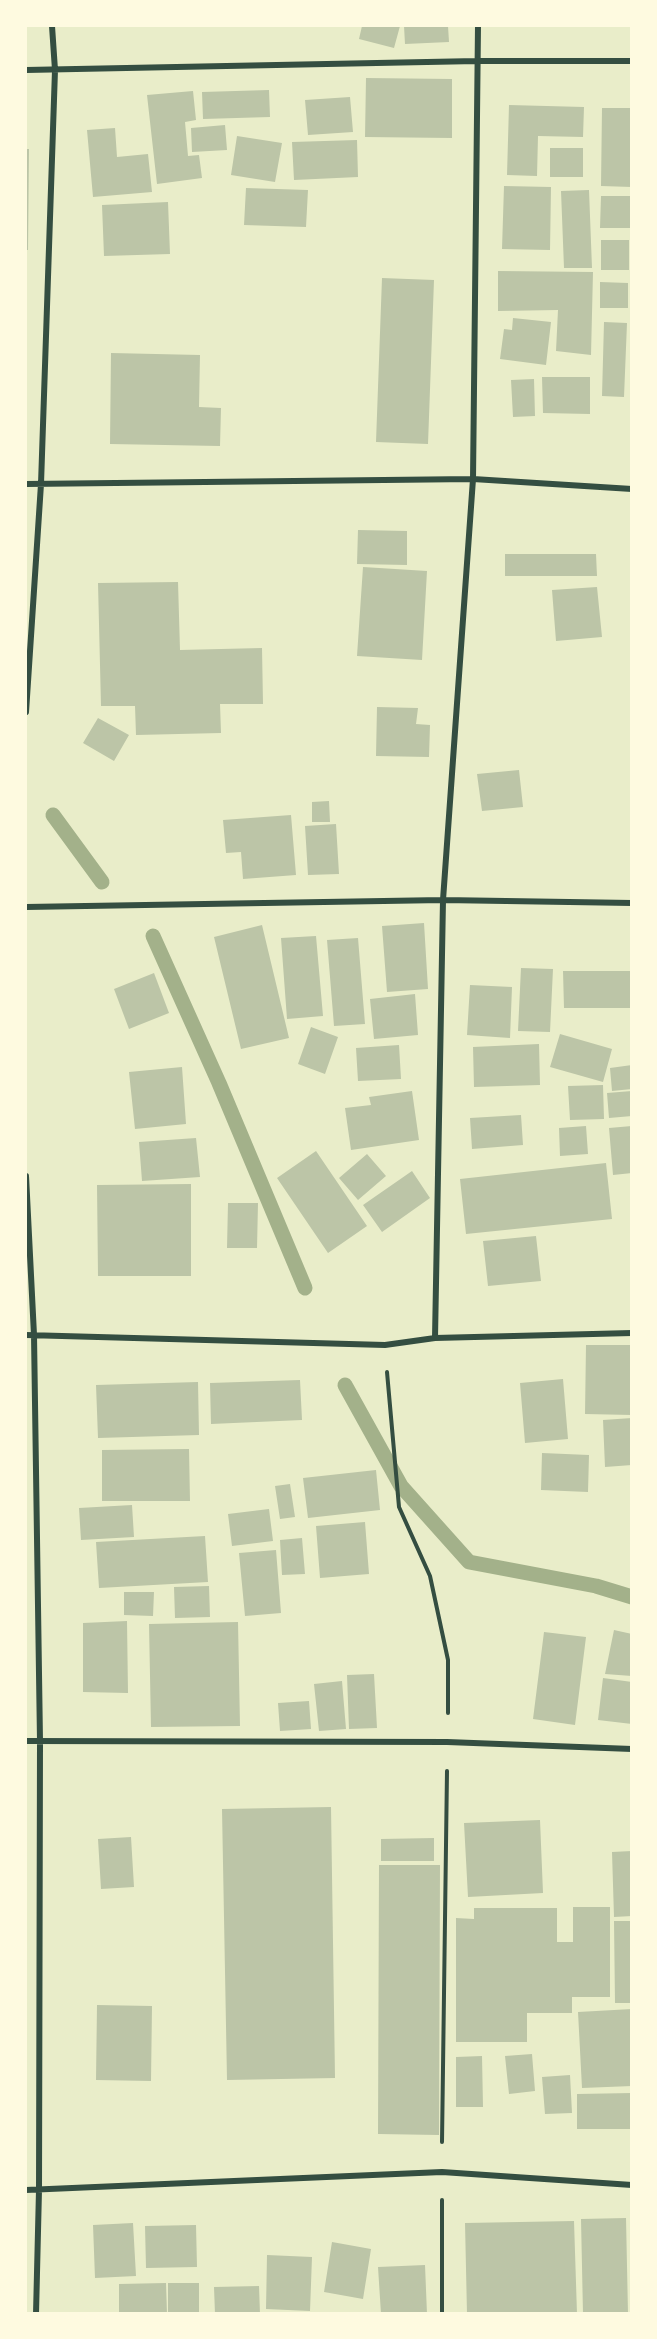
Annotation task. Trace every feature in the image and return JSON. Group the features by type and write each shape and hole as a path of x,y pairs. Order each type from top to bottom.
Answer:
{"street":[{"path":"26,712 41,484 55,70 52,26"},
{"path":"435,1338 443,900 473,479 478,26"},
{"path":"26,70 477,61 632,61"},
{"path":"26,484 473,479 632,489"},
{"path":"26,907 443,900 632,903"},
{"path":"26,1176 34,1335 40,1741 39,2190 36,2313"},
{"path":"26,1335 385,1345 435,1338 632,1333"},
{"path":"26,1741 447,1742 632,1749"},
{"path":"26,2190 442,2172 632,2185"}],"path":[{"path":"385,1345 399,1507 430,1576 448,1660 442,2313"}],"building":[{"path":"362,26 400,26 394,48 359,39"},
{"path":"404,26 448,26 449,42 405,44"},
{"path":"366,78 452,79 452,138 365,137"},
{"path":"269,90 270,117 203,119 202,92"},
{"path":"193,91 196,120 185,122 188,156 199,155 202,178 157,184 147,95"},
{"path":"350,97 353,132 308,135 305,100"},
{"path":"509,105 584,107 583,137 538,136 537,176 507,175"},
{"path":"602,108 632,108 632,187 601,186"},
{"path":"225,125 227,150 192,152 191,128"},
{"path":"115,128 117,157 148,154 152,192 93,197 87,130"},
{"path":"237,136 282,143 275,182 231,175"},
{"path":"357,140 358,177 294,180 292,142"},
{"path":"550,148 583,148 583,177 550,177"},
{"path":"26,149 29,149 28,250 26,250"},
{"path":"504,186 551,187 550,250 502,249"},
{"path":"246,188 308,190 306,227 244,225"},
{"path":"589,190 592,268 564,268 561,191"},
{"path":"601,196 632,196 632,228 600,228"},
{"path":"168,202 170,254 104,256 102,205"},
{"path":"601,240 629,240 629,270 601,270"},
{"path":"498,271 593,272 591,355 556,351 558,310 498,311"},
{"path":"382,278 434,280 428,444 376,442"},
{"path":"600,282 628,283 628,308 600,308"},
{"path":"513,318 551,322 546,365 500,359 504,329 512,330"},
{"path":"604,322 627,323 624,397 602,396"},
{"path":"111,353 200,355 199,407 221,408 220,446 110,444"},
{"path":"542,377 590,377 590,414 543,413"},
{"path":"534,379 535,416 513,417 511,380"},
{"path":"358,530 407,531 407,565 357,564"},
{"path":"505,554 596,554 597,576 505,576"},
{"path":"363,567 427,571 422,660 357,656"},
{"path":"178,582 180,650 262,648 263,704 220,704 221,733 136,735 135,706 101,706 98,583"},
{"path":"597,587 602,637 556,641 552,590"},
{"path":"377,707 418,708 416,724 430,725 429,757 376,756"},
{"path":"98,718 129,735 114,761 83,743"},
{"path":"519,770 523,807 482,811 477,774"},
{"path":"329,801 330,822 312,822 312,802"},
{"path":"291,815 296,875 243,879 241,852 226,853 223,820"},
{"path":"336,824 339,874 308,875 305,826"},
{"path":"424,923 428,989 387,992 382,926"},
{"path":"262,925 289,1038 241,1049 214,937"},
{"path":"316,936 323,1016 287,1019 281,938"},
{"path":"358,938 365,1024 334,1026 327,940"},
{"path":"521,968 553,969 550,1032 518,1031"},
{"path":"563,971 632,971 632,1008 564,1008"},
{"path":"154,973 169,1013 129,1029 114,989"},
{"path":"470,985 512,987 510,1038 467,1035"},
{"path":"415,994 418,1035 374,1039 370,999"},
{"path":"311,1027 338,1037 325,1074 298,1064"},
{"path":"560,1034 612,1049 603,1082 550,1067"},
{"path":"539,1044 540,1085 474,1087 473,1047"},
{"path":"399,1045 401,1079 358,1081 356,1048"},
{"path":"632,1065 632,1089 612,1091 610,1068"},
{"path":"182,1067 186,1124 135,1129 129,1072"},
{"path":"603,1085 604,1119 570,1120 568,1086"},
{"path":"412,1091 419,1140 351,1150 345,1108 371,1105 369,1097"},
{"path":"632,1091 632,1116 609,1118 607,1093"},
{"path":"521,1115 523,1145 472,1149 470,1118"},
{"path":"586,1126 588,1154 560,1156 559,1128"},
{"path":"632,1126 632,1173 613,1175 609,1128"},
{"path":"196,1138 200,1177 142,1181 139,1142"},
{"path":"316,1151 367,1226 328,1253 277,1178"},
{"path":"367,1154 386,1176 358,1200 339,1178"},
{"path":"606,1163 612,1219 466,1234 460,1179"},
{"path":"412,1171 430,1198 382,1232 363,1205"},
{"path":"191,1184 191,1276 98,1276 97,1185"},
{"path":"228,1203 258,1203 257,1248 227,1248"},
{"path":"536,1236 541,1281 488,1286 483,1241"},
{"path":"586,1345 632,1345 632,1415 585,1414"},
{"path":"563,1379 568,1439 525,1443 520,1383"},
{"path":"300,1380 302,1420 211,1424 210,1383"},
{"path":"198,1382 199,1435 98,1438 96,1385"},
{"path":"632,1418 632,1465 605,1467 603,1420"},
{"path":"189,1449 190,1501 102,1501 102,1450"},
{"path":"542,1453 589,1455 588,1492 541,1490"},
{"path":"376,1470 380,1510 308,1518 303,1478"},
{"path":"290,1484 295,1517 280,1519 275,1486"},
{"path":"132,1505 134,1537 81,1540 79,1508"},
{"path":"269,1509 273,1541 232,1546 228,1514"},
{"path":"365,1522 369,1574 320,1578 316,1526"},
{"path":"205,1536 208,1582 99,1588 96,1542"},
{"path":"302,1538 305,1574 282,1575 280,1540"},
{"path":"276,1550 281,1613 245,1616 239,1553"},
{"path":"209,1586 210,1617 175,1618 174,1587"},
{"path":"124,1592 154,1592 153,1616 124,1615"},
{"path":"127,1621 128,1693 83,1692 83,1623"},
{"path":"238,1622 240,1726 151,1727 149,1624"},
{"path":"614,1630 632,1634 632,1676 605,1674"},
{"path":"544,1632 586,1637 575,1725 533,1719"},
{"path":"374,1674 377,1728 349,1729 347,1675"},
{"path":"603,1678 632,1682 632,1724 598,1720"},
{"path":"342,1681 346,1729 319,1731 314,1684"},
{"path":"309,1701 311,1729 280,1731 278,1703"},
{"path":"331,1807 335,2078 227,2080 222,1809"},
{"path":"540,1820 543,1893 468,1897 464,1823"},
{"path":"131,1837 134,1887 101,1889 98,1839"},
{"path":"434,1838 434,1861 381,1861 381,1839"},
{"path":"632,1851 632,1916 614,1917 612,1852"},
{"path":"379,1865 440,1865 439,2135 378,2134"},
{"path":"573,1907 610,1907 610,1997 572,1997 572,2013 527,2013 527,2042 456,2042 456,1918 474,1919 474,1908 557,1908 557,1942 573,1942"},
{"path":"614,1921 632,1921 632,2003 615,2003"},
{"path":"97,2005 152,2006 151,2081 96,2080"},
{"path":"632,2009 632,2086 582,2088 578,2012"},
{"path":"532,2054 535,2091 509,2094 505,2056"},
{"path":"482,2056 483,2107 456,2107 456,2057"},
{"path":"570,2075 572,2113 545,2114 542,2077"},
{"path":"632,2093 632,2129 577,2129 577,2094"},
{"path":"626,2218 628,2314 583,2314 581,2219"},
{"path":"574,2221 577,2314 467,2314 465,2223"},
{"path":"133,2223 136,2276 95,2278 93,2225"},
{"path":"196,2225 197,2267 146,2268 145,2226"},
{"path":"332,2242 371,2249 363,2299 324,2292"},
{"path":"267,2255 312,2257 310,2311 266,2309"},
{"path":"425,2265 427,2314 381,2314 378,2267"},
{"path":"166,2283 167,2314 119,2314 119,2284"},
{"path":"168,2283 199,2283 199,2314 168,2314"},
{"path":"259,2286 260,2314 215,2314 214,2287"}],"waterway":[{"path":"53,815 102,882"},
{"path":"153,936 219,1083 305,1288"},
{"path":"345,1385 401,1486 469,1562 596,1586 632,1597"}]}
